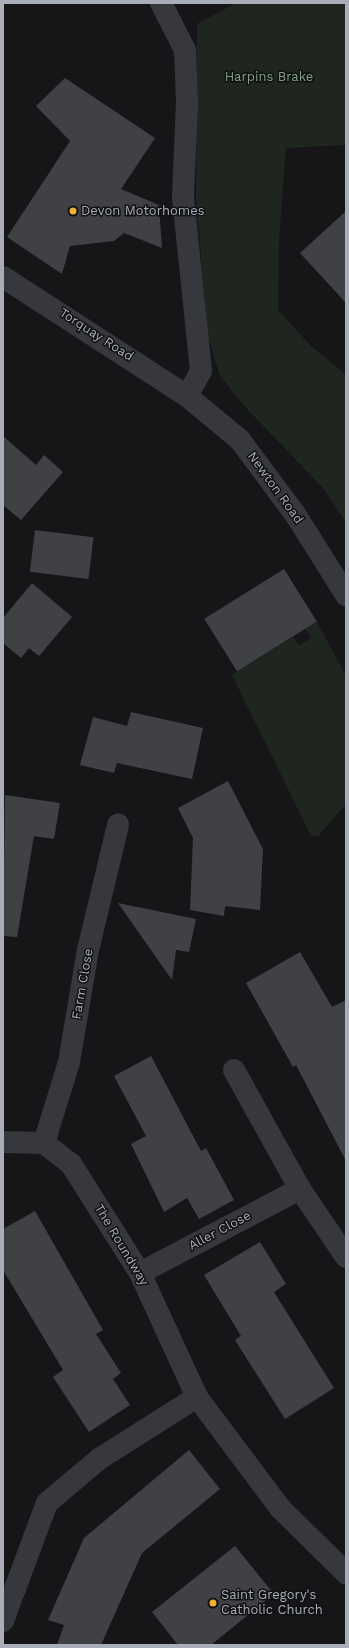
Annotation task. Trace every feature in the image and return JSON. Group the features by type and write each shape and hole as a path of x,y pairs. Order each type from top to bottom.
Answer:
{"street":[{"path":"161,3 185,50 187,101 183,197 200,371 187,396"},
{"name":"Torquay Road","path":"3,277 187,396"},
{"name":"Newton Road","path":"187,396 240,440 295,514 346,595"},
{"name":"Farm Close","path":"44,1143 69,1062 88,950 118,825"},
{"path":"234,1070 300,1189 346,1257"},
{"path":"3,1142 44,1143"},
{"name":"The Roundway","path":"44,1143 71,1164 140,1273 197,1397 280,1508 346,1573"},
{"name":"Aller Close","path":"140,1273 300,1189"},
{"path":"3,1621 47,1503 105,1455 197,1397"}],"green space":[{"name":"Harpins Brake","path":"236,3 346,3 346,145 286,148 279,239 278,310 310,345 346,375 346,523 324,489 246,408 220,376 208,337 196,198 197,24"},
{"path":"317,622 346,676 346,804 318,836 311,836 232,675 293,637 299,645 311,638 305,629"}],"building":[{"path":"65,78 155,138 121,189 159,205 162,248 124,233 114,241 70,246 62,274 7,237 70,141 36,106"},
{"path":"346,211 346,303 300,253"},
{"path":"3,436 36,465 44,455 63,472 21,520 3,505"},
{"path":"35,530 94,537 88,579 30,572"},
{"path":"284,569 317,622 237,671 204,619"},
{"path":"32,583 72,617 39,656 29,648 21,658 3,643 3,618"},
{"path":"131,712 203,728 192,779 117,763 114,773 80,765 93,717 127,726"},
{"path":"228,781 263,849 260,910 225,906 224,916 190,910 193,838 178,808"},
{"path":"5,795 60,803 54,839 34,836 17,937 3,936"},
{"path":"118,903 196,919 189,952 176,950 172,980"},
{"path":"300,952 332,1007 346,1000 346,1161 296,1065 293,1067 246,983"},
{"path":"151,1056 201,1151 206,1148 234,1200 199,1219 187,1198 164,1212 131,1144 146,1136 114,1076"},
{"path":"35,1211 103,1330 96,1334 121,1373 113,1379 130,1405 89,1432 53,1377 63,1370 3,1270 3,1229"},
{"path":"260,1242 286,1284 274,1292 334,1388 285,1419 235,1340 241,1336 204,1275"},
{"path":"189,1450 220,1489 142,1553 101,1645 57,1645 64,1625 48,1620 84,1538"},
{"name":"Saint Gregory's Catholic Church","path":"235,1546 274,1594 211,1645 178,1645 152,1612"}],"place":[{"name":"Devon Motorhomes","path":"73,211"},
{"name":"Saint Gregory's Catholic Church","path":"213,1603"}]}
